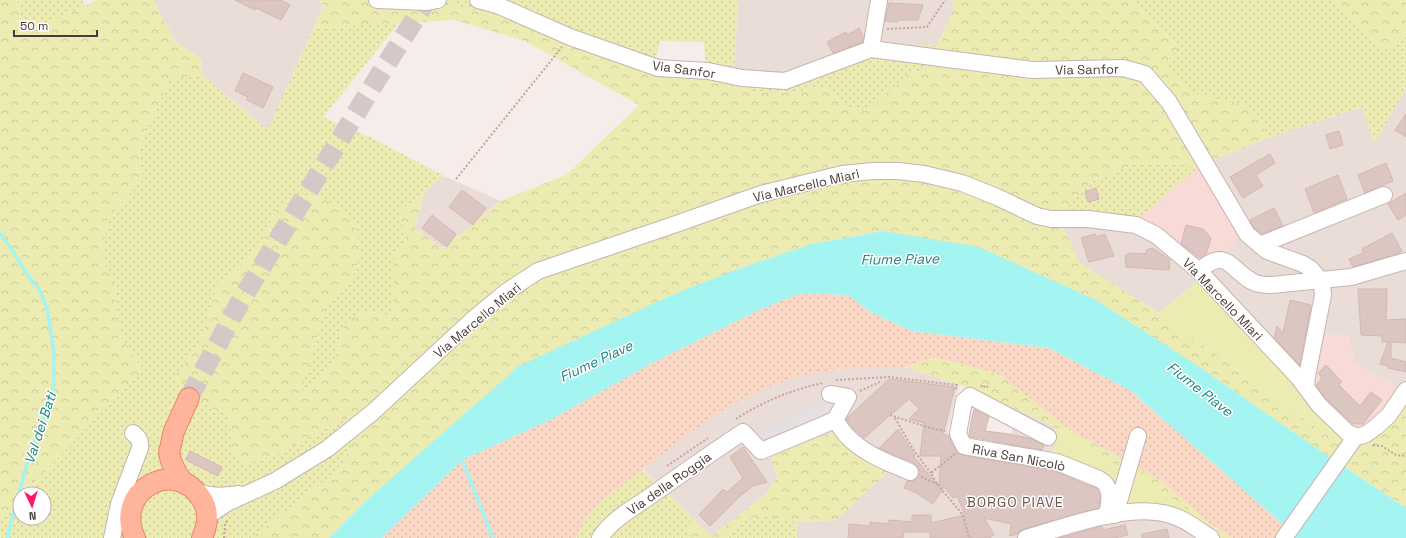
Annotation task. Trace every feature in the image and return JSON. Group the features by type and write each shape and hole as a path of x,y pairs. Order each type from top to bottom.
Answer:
{"main road":[{"path":"189,398 176,426 169,453 177,474 191,488"},
{"path":"152,484 172,441"},
{"name":"Via Marcello Miari","path":"133,536 130,518 133,504 140,492 152,484 165,480 176,480 191,488 204,503 207,530"}],"street":[{"path":"377,0 427,2 438,0"},
{"name":"Via Sanfor","path":"478,0 497,5 570,37 658,68 708,71 742,78 785,81 871,49 1032,70 1123,68 1145,74 1169,102 1242,228 1247,234 1267,250 1303,264 1315,273 1320,280"},
{"path":"871,49 879,0"},
{"name":"Via Marcello Miari","path":"207,530 227,503 248,492 275,481 327,449 373,412 471,321 500,297 538,271 761,194 842,174 872,171 898,170 962,182 1037,216 1051,219 1088,219 1136,225 1156,235 1199,271 1298,377 1319,405 1348,433 1356,436"},
{"path":"1260,245 1384,195"},
{"path":"1199,271 1213,261 1224,260 1230,263 1247,278 1257,283 1264,285 1291,284 1351,277 1406,261"},
{"path":"1306,387 1323,295 1320,280"},
{"path":"737,427 761,451 835,420 848,396 831,385"},
{"path":"1284,538 1341,455 1356,436 1366,434 1376,427 1389,415 1406,390"},
{"name":"Riva San Nicolò","path":"1048,437 970,396 964,401 962,440 1057,462 1099,479 1105,483 1109,490 1111,516"},
{"path":"835,420 846,435 862,449 910,472"},
{"name":"Via della Roggia","path":"600,538 616,520 689,468 737,427"},
{"path":"112,538 119,504 140,448 141,443 139,438 133,433"},
{"path":"1111,516 1123,487 1138,436"},
{"name":"Via Marcello Miari","path":"191,488 210,496 223,496 248,492"},
{"path":"1026,538 1111,516 1145,511 1163,513 1180,518 1211,538"}],"path":[{"path":"874,30 927,27 945,0"},
{"path":"456,179 570,37"},
{"path":"848,396 882,381 876,377"},
{"path":"737,427 750,410 785,393 876,377 889,377 958,385"},
{"path":"890,415 962,440"},
{"path":"895,418 914,451 932,473 937,484 962,515 969,538"},
{"path":"664,469 713,435"},
{"name":"Riva San Nicolò","path":"932,473 962,440"},
{"path":"1368,448 1372,445 1382,446 1396,455 1406,456"},
{"path":"910,472 927,481 937,484"}],"shaded area":[{"path":"153,0 318,0 324,5 268,130 201,74 202,60 175,41"},
{"path":"738,0 952,0 954,8 937,46 876,45 782,85 733,82"},
{"path":"1406,88 1406,383 1402,390 1354,362 1349,336 1326,335 1300,387 1201,278 1159,313 1080,264 1058,216 1199,166 1270,137 1362,107 1375,143"},
{"path":"1199,166 1244,234 1201,278 1135,222"},
{"path":"444,176 501,201 442,249 415,228 425,192"},
{"path":"1325,335 1349,336 1354,362 1402,390 1368,430 1352,430 1300,387"},
{"path":"865,367 904,367 959,385 947,432 956,438 1008,453 1016,409 1055,427 1053,459 1167,510 1212,538 797,538 797,522 836,520 777,476 766,494 712,537 643,469 714,415 761,390 796,377 825,371"},
{"path":"832,397 831,417 764,446 751,433"}],"green space":[{"path":"0,0 18,0 20,21 39,27 97,0 153,0 175,41 202,60 201,74 170,79 139,149 142,180 108,218 102,258 114,282 120,335 143,370 31,486 12,486 12,505 0,518"},
{"path":"18,0 83,0 85,6 39,27 20,21"},
{"path":"318,0 457,0 454,6 488,13 652,75 706,76 733,82 755,93 793,93 824,87 846,107 868,111 908,74 938,67 937,46 954,8 952,0 1132,0 1178,48 1166,64 1194,93 1249,106 1270,137 1199,166 1137,163 1091,182 1058,216 1080,263 1159,313 1341,445 1368,430 1406,383 1406,508 1204,370 883,231 812,244 732,271 370,497 329,538 251,538 340,469 359,432 352,414 282,452 250,464 237,461 231,442 229,412 210,408 173,379 200,344 218,282 238,270 260,246 277,207 315,193 353,218 361,250 352,282 326,305 299,400 333,364 344,324 363,311 393,316 394,256 406,241 399,212 425,192 415,228 442,249 501,201 566,175 639,105 525,41 454,20 314,28 324,5"},
{"path":"457,0 738,0 733,81 782,85 876,45 937,46 938,67 908,74 868,111 846,107 824,87 793,93 755,93 733,82 706,76 704,42 660,41 652,75 488,13 454,6"},
{"path":"1132,0 1330,0 1385,50 1406,37 1406,88 1375,143 1362,107 1270,137 1249,106 1194,94 1165,64 1178,47"},
{"path":"1330,0 1406,0 1406,37 1385,50"},
{"path":"399,23 323,117 372,138 444,176 399,212 406,241 394,256 393,316 364,311 344,324 333,364 298,401 326,305 352,282 277,207 260,246 238,270 218,282 200,344 173,379 210,408 229,412 231,442 237,461 250,464 282,452 352,414 359,432 340,469 251,538 0,538 0,518 12,505 12,526 52,526 52,486 31,486 143,370 120,335 115,291 102,258 108,218 142,180 139,149 170,79 201,74 268,130 314,28"},
{"path":"1137,163 1199,166 1135,222 1058,216 1091,182"},
{"path":"1201,278 1352,430 1341,445 1159,313"},
{"path":"936,357 999,374 1069,429 1162,481 1208,522 1232,538 1212,538 1201,529 1207,522 1055,427 1016,409 979,395 972,389 904,367"},
{"path":"1055,427 1208,522 1201,529 1130,509 1112,487 1053,459"},
{"path":"836,431 891,469 836,520 797,522 767,516 747,518 728,533 725,538 686,538 692,517 712,536 766,494 777,476 770,457"},
{"path":"642,469 692,517 686,538 576,538 584,520 601,501"},
{"path":"767,516 797,522 797,538 725,538 728,533 747,518"}],"sand":[{"path":"801,293 848,295 870,312 912,331 1049,348 1131,391 1278,520 1296,538 1232,538 1208,522 1162,481 1069,429 999,374 936,357 904,367 865,367 825,371 796,377 761,390 714,415 601,501 584,520 576,538 382,538 462,460 552,419 652,363 759,310"}],"water":[{"name":"Fiume Piave","path":"883,231 979,247 1096,300 1204,370 1406,508 1406,538 1296,538 1278,520 1131,391 1049,348 912,331 870,312 848,295 801,293 759,310 652,363 552,419 462,460 382,538 329,538 370,497 519,366 665,298 732,271 812,244"}],"building":[{"path":"235,0 281,0 290,5 281,20"},
{"path":"889,3 923,5 918,20 898,20 898,22 885,21"},
{"path":"859,28 863,36 863,42 833,53 827,42 846,32 847,35"},
{"path":"243,73 273,87 263,108 247,100 248,97 235,91"},
{"path":"1406,114 1406,137 1395,130"},
{"path":"1339,131 1343,145 1330,149 1326,135"},
{"path":"1270,154 1275,163 1256,175 1263,186 1243,198 1230,177"},
{"path":"1386,163 1393,181 1365,193 1358,175"},
{"path":"1338,175 1347,199 1314,213 1305,189"},
{"path":"1096,188 1099,199 1088,202 1085,192"},
{"path":"462,190 486,208 473,225 449,207"},
{"path":"1406,193 1406,215 1398,220 1388,204"},
{"path":"1274,208 1283,226 1262,234 1254,228 1250,220"},
{"path":"432,215 456,234 447,247 422,228"},
{"path":"1186,225 1203,229 1211,238 1206,254 1200,258 1181,244"},
{"path":"1392,233 1402,251 1394,255 1353,267 1349,259 1363,253 1362,249"},
{"path":"1095,234 1097,237 1105,234 1114,256 1089,262 1081,238"},
{"path":"1153,248 1170,260 1169,270 1126,267 1125,255 1131,253 1146,254 1146,250"},
{"path":"1358,289 1387,289 1386,320 1406,319 1406,343 1391,342 1391,358 1406,362 1406,372 1388,368 1389,366 1380,364 1388,342 1382,342 1382,336 1361,335"},
{"path":"1290,300 1311,305 1300,365 1274,338 1277,326 1283,333"},
{"path":"1326,365 1342,382 1339,385 1360,406 1371,392 1382,400 1363,424 1353,424 1326,399 1316,385 1322,378 1318,373"},
{"path":"889,379 955,387 943,434 949,436 958,453 962,455 1054,471 1097,489 1100,496 1099,508 1023,529 1017,534 1010,536 1011,524 984,518 994,535 990,538 930,538 930,532 904,532 903,538 848,538 849,524 870,526 870,522 889,524 889,520 912,522 912,515 931,515 931,523 965,515 957,496 953,498 944,487 933,504 915,492 904,488 907,481 915,480 919,476 918,467 914,463 879,448 898,429 915,456 913,456 939,486 941,456 920,456 924,423 909,419 919,409 909,399 892,414 887,412 889,416 864,438 846,419"},
{"path":"974,409 989,417 985,431 1032,439 1044,445 1042,450 970,437 969,435"},
{"path":"743,447 767,482 753,486 739,497 710,526 699,515 723,489 727,492 743,478 730,457"},
{"path":"190,451 222,467 218,476 186,460"},
{"path":"1125,525 1128,535 1115,538 1059,538 1102,526 1103,530"},
{"path":"1167,529 1169,538 1142,538 1142,534"}],"waterway":[{"name":"Val dei Bati","path":"0,233 28,276 39,289 47,308 54,353 54,385 43,420 29,456 7,538"},
{"path":"459,460 462,460 493,538"}],"tunnel":[{"path":"189,398 240,302 427,0"}],"district":[{"name":"BORGO PIAVE","path":"1015,502"}]}
